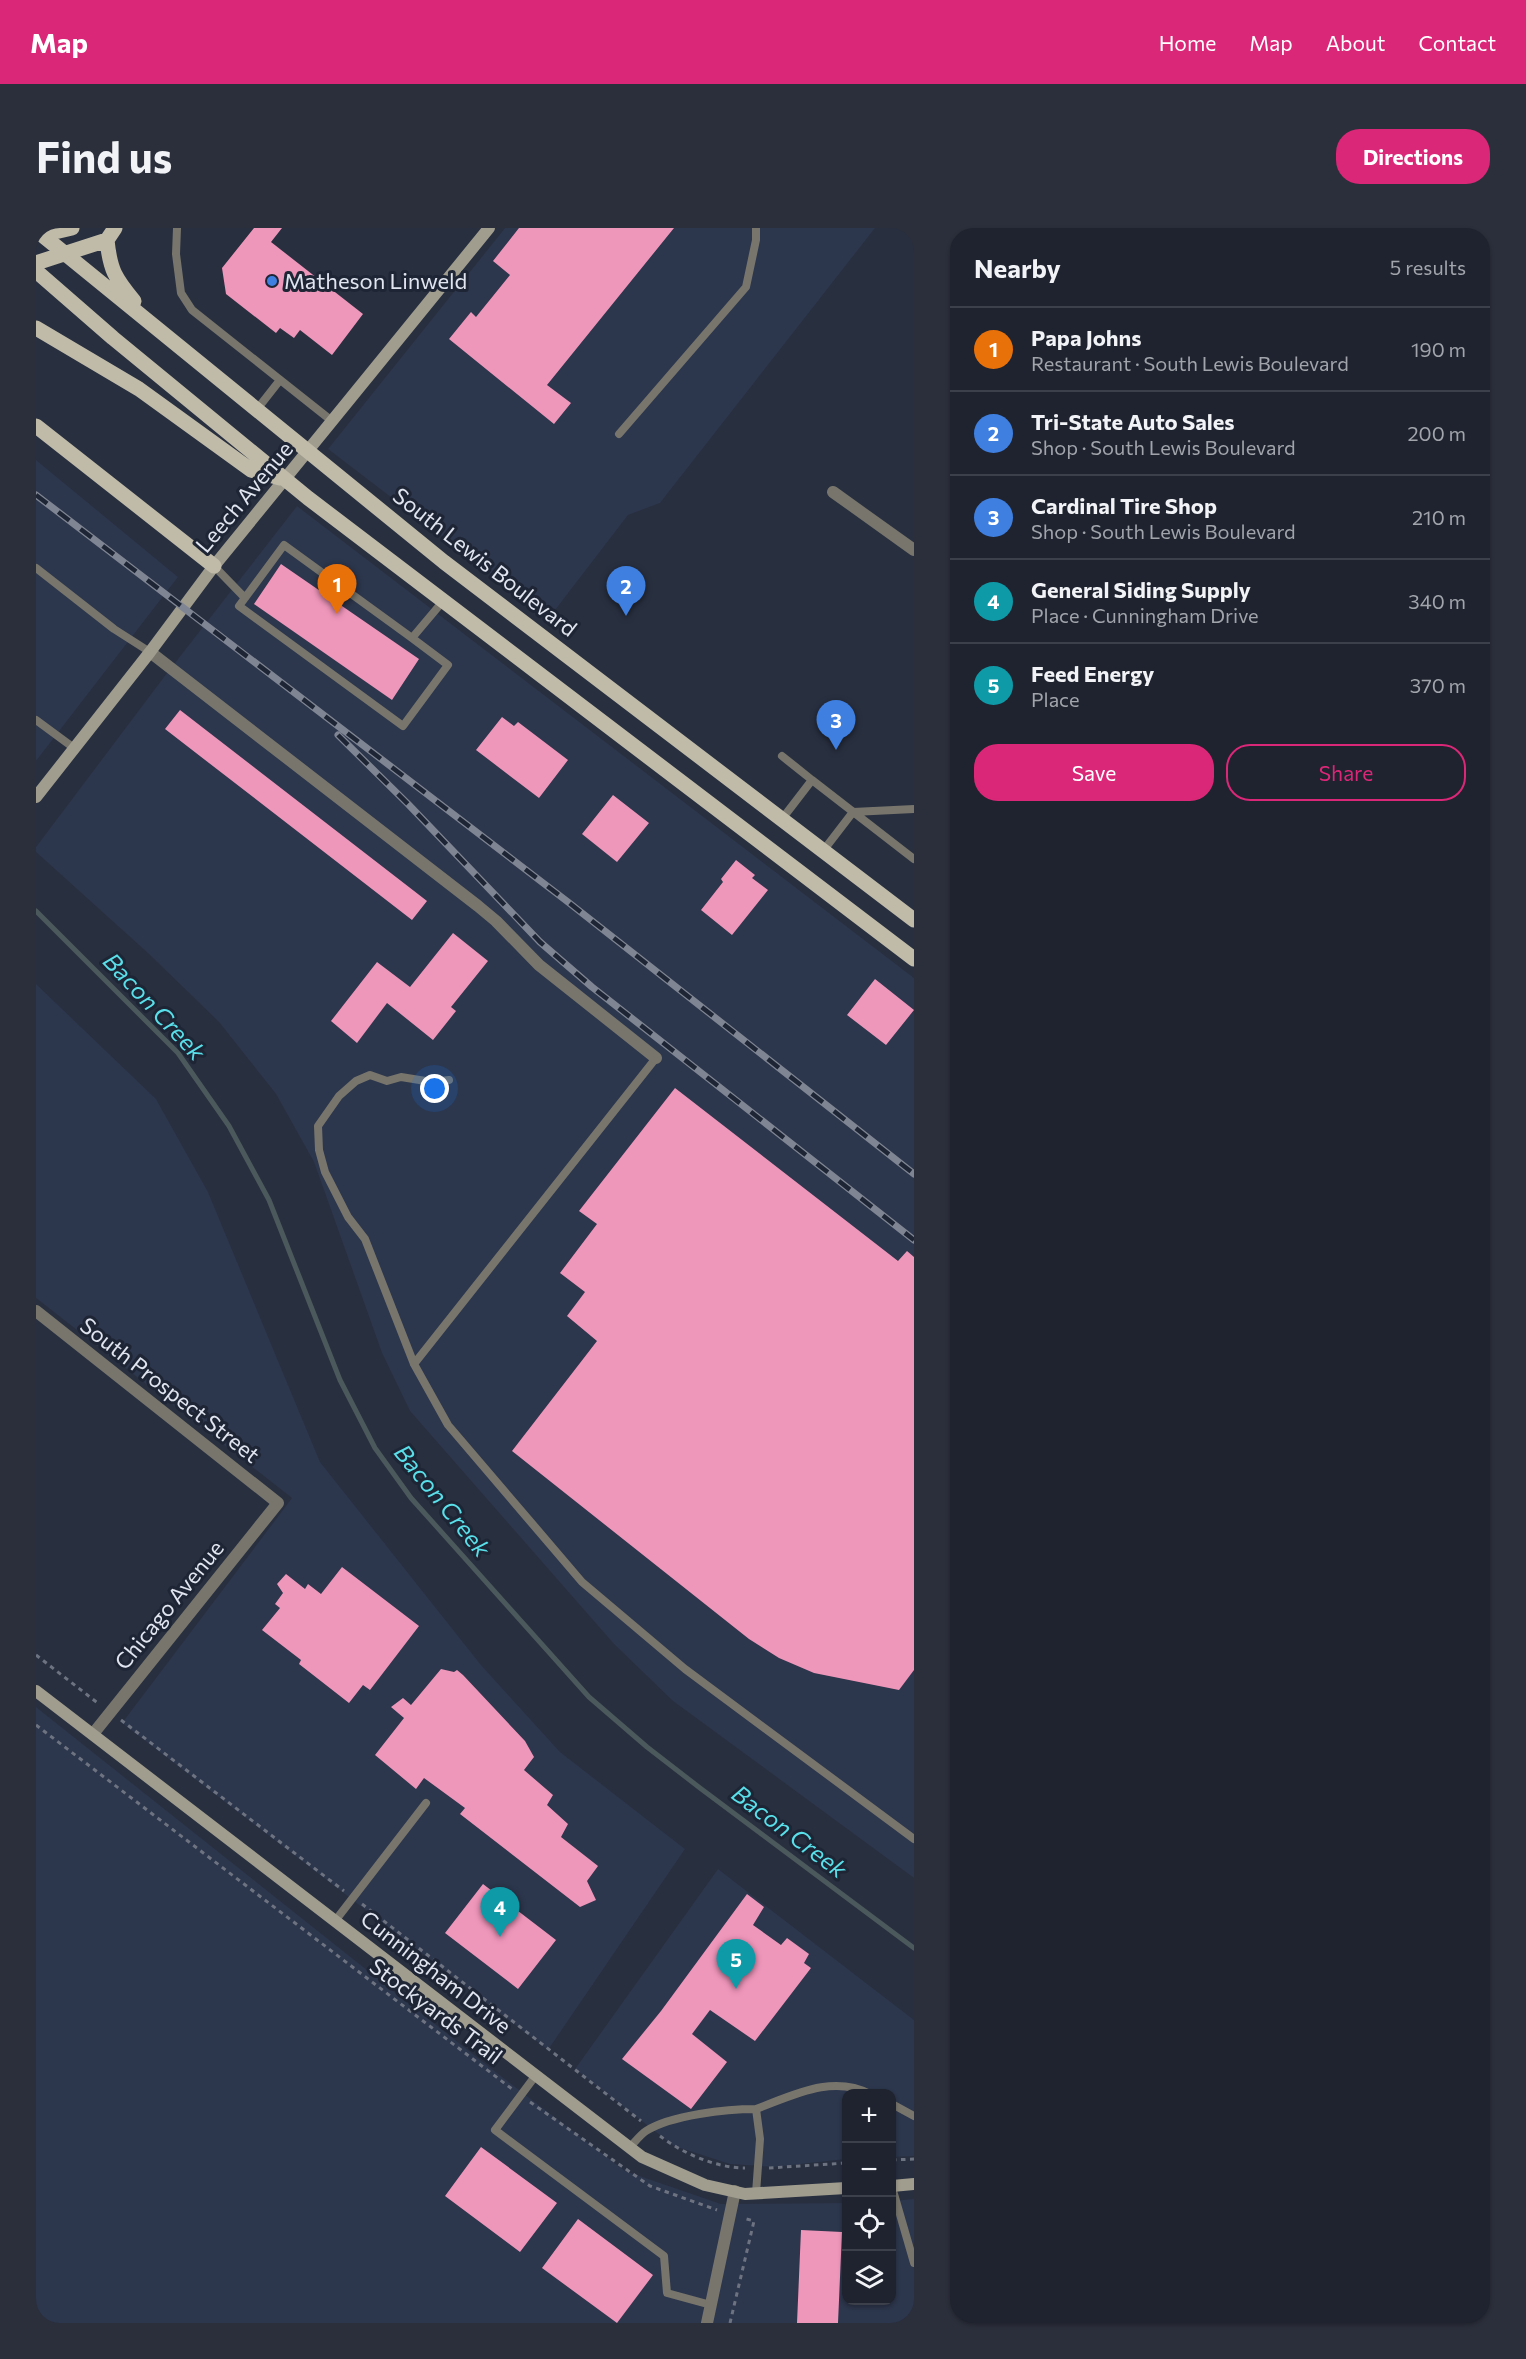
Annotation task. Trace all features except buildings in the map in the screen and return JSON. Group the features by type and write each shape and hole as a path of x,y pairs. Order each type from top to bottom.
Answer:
{"main road":[{"path":"39,232 72,228"},
{"name":"South Lewis Boulevard","path":"39,232 258,408 444,562 914,920"},
{"path":"36,263 111,234 109,263 117,280 155,327"},
{"path":"36,271 286,480 914,959"},
{"path":"36,328 139,389 250,470 286,480"},
{"path":"36,426 214,566"}],"street":[{"name":"Leech Avenue","path":"36,796 150,652 214,566 489,228"},
{"path":"833,492 914,550"},
{"path":"150,652 478,906 539,965 656,1058"},
{"name":"South Prospect Street","path":"36,1311 278,1503"},
{"name":"Chicago Avenue","path":"93,1734 278,1503"},
{"name":"Cunningham Drive","path":"36,1691 642,2157 677,2175 705,2185 735,2191 756,2193 842,2188"},
{"path":"896,2186 914,2184"},
{"path":"707,2323 735,2191"}],"lane":[{"path":"177,228 176,254 181,293 192,310 333,422"},
{"path":"619,434 746,287 756,240 756,228"},
{"path":"258,408 280,380"},
{"path":"284,545 412,638 448,665 403,726 239,606 284,545"},
{"path":"214,566 245,598"},
{"path":"36,568 114,629 150,652"},
{"path":"412,638 444,600"},
{"path":"36,720 74,748"},
{"path":"782,756 914,859"},
{"path":"782,819 812,780"},
{"path":"824,850 853,812 914,809"},
{"path":"414,1364 656,1058"},
{"path":"449,1080 432,1082 401,1077 387,1081 370,1075 356,1081 339,1096 318,1126 319,1150 325,1172 348,1217 365,1239 414,1364 448,1425 582,1582 685,1669 914,1839"},
{"path":"335,1921 426,1803"},
{"path":"536,2075 495,2130 664,2256 667,2293 711,2305"},
{"path":"630,2147 663,2122 725,2109 756,2109 820,2086 861,2089"},
{"path":"896,2107 914,2116"},
{"path":"756,2109 760,2139 756,2193"},
{"path":"894,2197 914,2263"}],"path":[{"path":"36,1655 353,1897 675,2148 731,2168 842,2163"},
{"name":"Stockyards Trail","path":"36,1725 521,2096 609,2160 650,2186 703,2207 753,2221 730,2323"},
{"path":"896,2160 914,2158"}],"shaded area":[{"path":"505,228 875,228 660,503 628,515 549,618 328,449"},
{"path":"36,460 178,577 36,761"},
{"path":"297,506 914,978 914,1878 673,1701 614,1644 410,1411 382,1353 314,1162 276,1094 219,1022 149,954 36,852 36,847 164,677"},
{"path":"36,984 156,1099 208,1192 320,1462 481,1665 560,1752 685,1849 548,2050 122,1723 292,1498 36,1298"},
{"path":"36,1707 484,2063 625,2171 721,2204 842,2203 842,2305 896,2305 896,2201 914,2199 914,2323 36,2323"},
{"path":"718,1869 914,2020 914,2156 896,2157 896,2089 842,2089 842,2159 774,2167 730,2164 674,2146 575,2069"}],"waterway":[{"name":"Bacon Creek","path":"36,911 178,1053 229,1126 269,1200 340,1380 375,1448 411,1498 589,1697 647,1747 700,1788 914,1948"}],"railway":[{"path":"36,495 568,902 914,1174"},
{"path":"338,735 408,804 540,942 592,987 914,1240"}],"place":[{"name":"Matheson Linweld","path":"272,281"},
{"name":"Papa Johns","path":"337,614"},
{"name":"Tri-State Auto Sales","path":"626,616"},
{"name":"Cardinal Tire Shop","path":"836,750"},
{"name":"General Siding Supply","path":"500,1937"},
{"name":"Feed Energy","path":"736,1989"}]}
